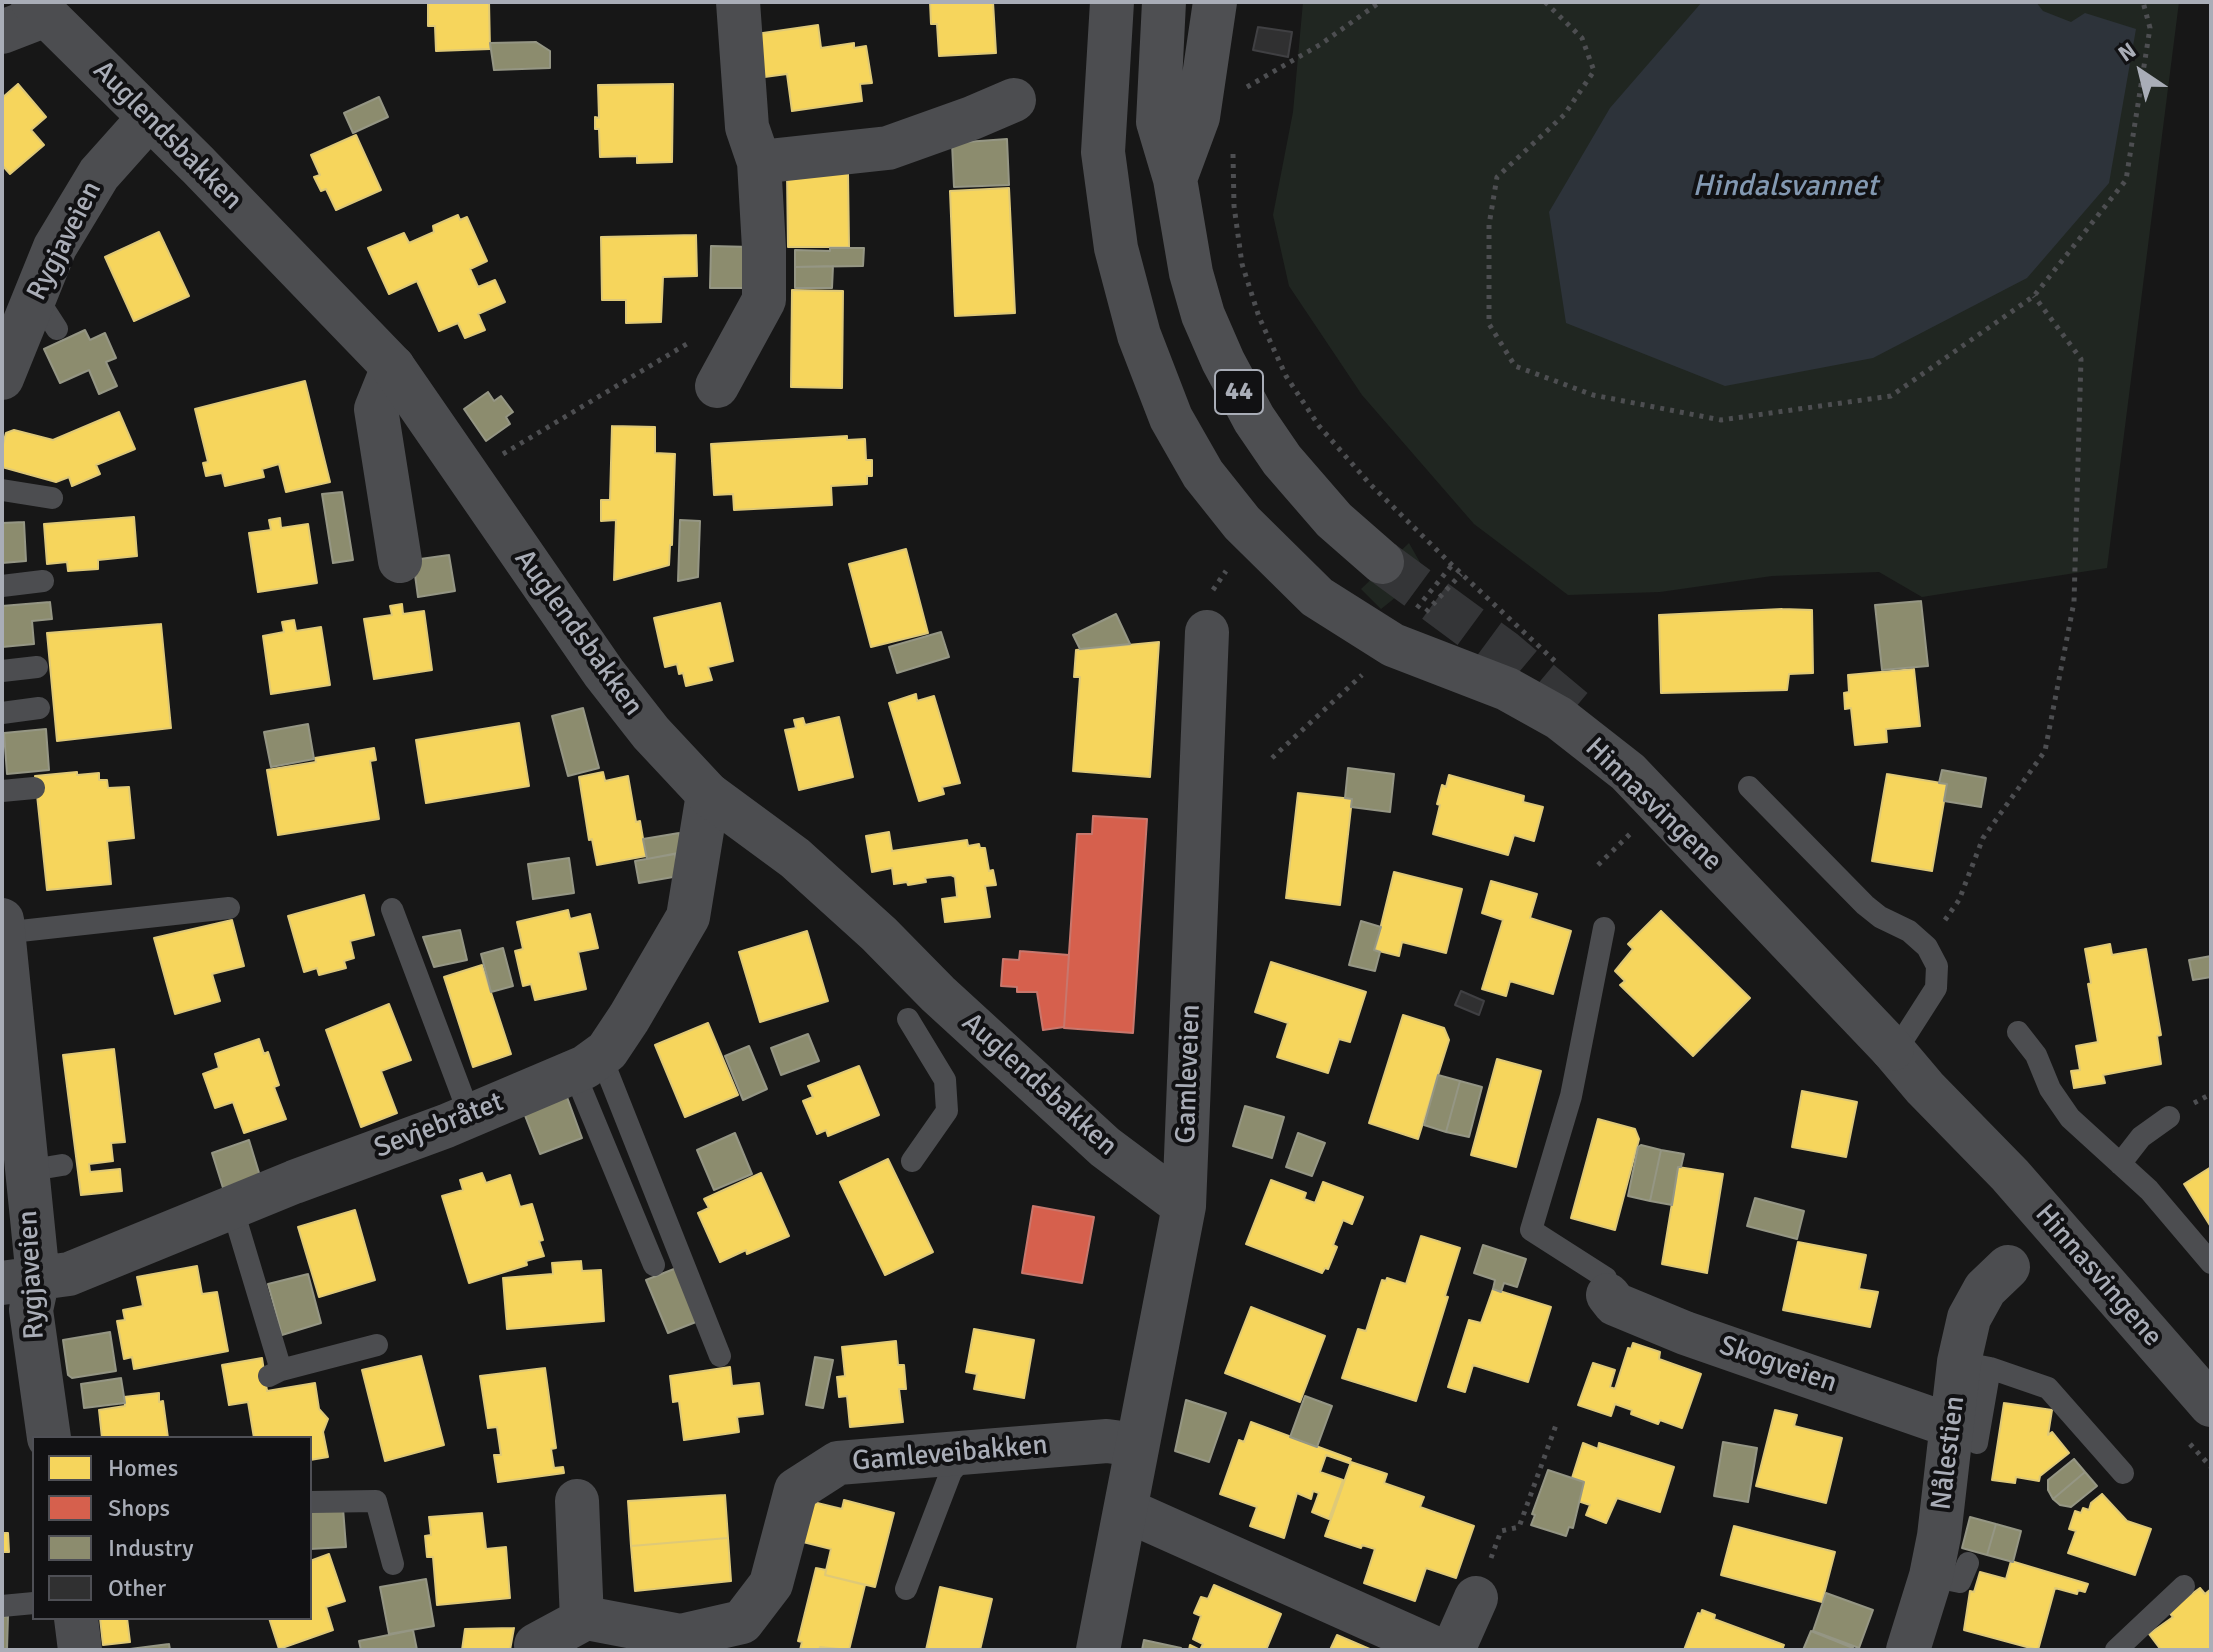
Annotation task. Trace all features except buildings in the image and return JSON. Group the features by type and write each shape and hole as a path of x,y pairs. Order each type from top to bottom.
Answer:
{"main road":[{"name":"44","path":"1164,2 1158,122 1175,179 1191,273 1203,315 1254,419 1301,484 1334,520 1382,562"},
{"path":"1175,179 1198,117 1215,2"}],"street":[{"path":"717,386 764,300 759,162 747,127 738,2"},
{"name":"Hinnasvingene","path":"1112,2 1103,152 1116,248 1139,335 1171,418 1203,474 1242,523 1317,597 1393,645 1507,689 1559,718 1628,772 1894,1049 1925,1088 2010,1175 2211,1405"},
{"path":"2,32 39,9"},
{"name":"Auglendsbakken","path":"39,9 210,177 393,367 604,673 651,733 708,794 795,858 1105,1147 1184,1206"},
{"path":"759,162 888,148 1014,100"},
{"name":"Rygjaveien","path":"2,378 46,312 55,247 99,174 149,118"},
{"path":"393,367 376,409 400,561"},
{"name":"Gamleveien","path":"1098,1650 1184,1206 1207,632"},
{"path":"588,1064 629,1018 688,917 708,794"},
{"name":"Rygjaveien","path":"2,920 11,1118 44,1168 20,1281 31,1310 49,1436"},
{"name":"Sevjebråtet","path":"20,1281 69,1274 232,1207 470,1116 588,1064"},
{"name":"Nålestien","path":"1912,1649 1949,1570 1939,1536 1964,1434 1975,1365 1969,1318 1985,1289 2008,1267"},
{"name":"Skogveien","path":"1608,1295 1615,1304 1685,1333 1964,1434"},
{"name":"Gamleveibakken","path":"582,1620 586,1618 681,1636 742,1622 771,1584 796,1490 838,1463 1107,1441 1137,1445"},
{"path":"536,1645 582,1620 577,1501"},
{"path":"1126,1510 1439,1650"},
{"path":"1453,1650 1476,1598"},
{"path":"76,1620 80,1650"}],"lane":[{"path":"2,490 52,498"},
{"path":"2,586 43,581"},
{"path":"2,671 37,667"},
{"path":"2,713 39,708"},
{"path":"1749,787 1865,905 1880,917 1909,931 1927,947 1937,966 1936,988 1894,1049"},
{"path":"2,791 34,788"},
{"path":"2,932 229,908"},
{"path":"392,909 470,1116"},
{"path":"1604,928 1571,1096 1531,1230 1606,1278 1608,1295"},
{"path":"908,1019 945,1080 947,1111 912,1161"},
{"path":"2018,1032 2036,1055 2050,1089 2070,1118 2149,1190 2211,1263"},
{"path":"588,1064 654,1265"},
{"path":"588,1064 720,1356"},
{"path":"2120,1164 2141,1137 2169,1117"},
{"path":"232,1207 275,1373 377,1345"},
{"path":"1975,1365 2048,1388 2123,1473"},
{"path":"906,1589 951,1472 970,1451"},
{"path":"312,1502 376,1501 393,1564"},
{"path":"2116,1650 2184,1586"},
{"path":"2,1606 32,1603"}],"path":[{"path":"1245,88 1321,44 1380,2"},
{"path":"1545,2 1582,38 1594,71 1564,115 1497,177 1489,225 1489,324 1515,366 1593,395 1721,420 1891,396 2034,296 2126,180 2150,28 2143,2"},
{"path":"1233,143 1234,206 1242,264 1259,317 1286,376 1319,426 1370,484 1559,666"},
{"path":"1927,947 1959,900 1983,838 2045,751 2074,602 2081,359 2034,296"},
{"path":"470,477 701,335"},
{"path":"1414,611 1452,565"},
{"path":"1422,615 1461,574"},
{"path":"1272,758 1364,673"},
{"path":"1598,865 1631,833"},
{"path":"1476,1598 1501,1531 1519,1527 1556,1425"}],"shaded area":[{"path":"1303,2 2179,2 2107,568 1922,597 1879,572 1772,576 1660,592 1568,595 1474,524 1362,395 1289,286 1273,215 1293,112"},
{"path":"1409,543 1426,573 1381,609 1361,589"}],"water":[{"name":"Hindalsvannet","path":"1702,2 2036,2 2043,11 2071,22 2085,13 2136,29 2109,183 2027,278 1873,358 1725,386 1566,323 1549,212 1610,108"}],"tunnel":[{"path":"1382,562 1503,651 1588,722"}]}
